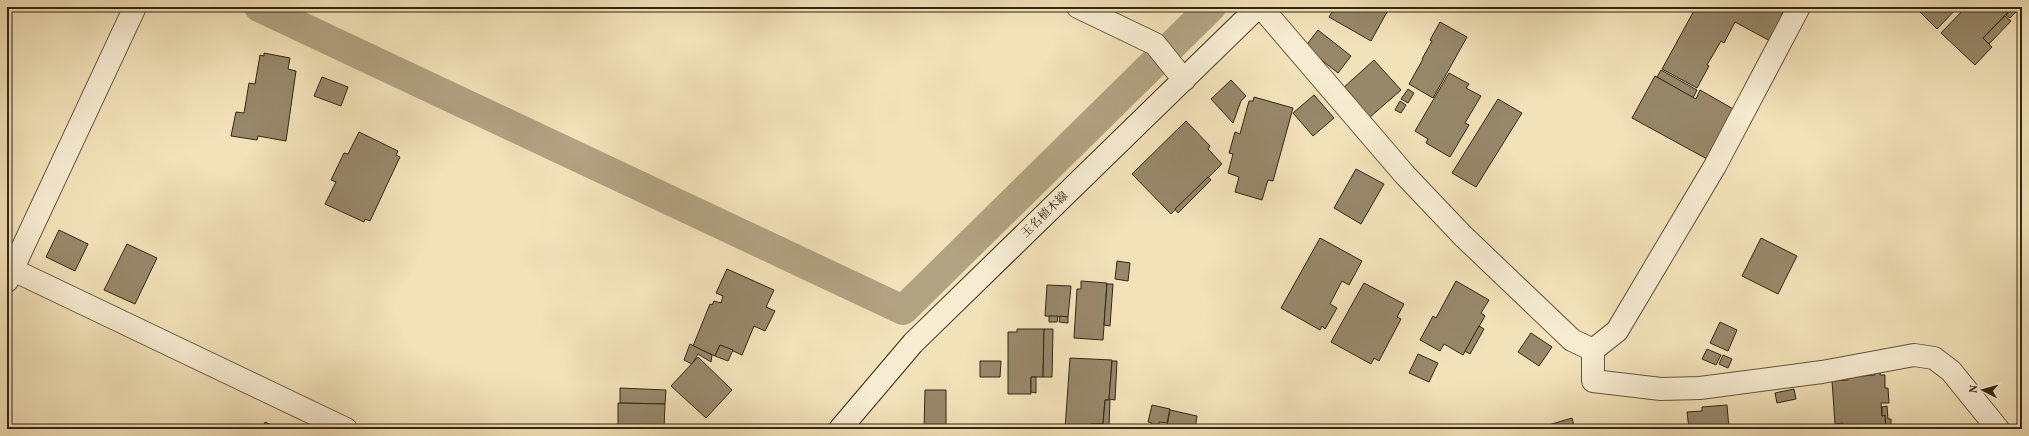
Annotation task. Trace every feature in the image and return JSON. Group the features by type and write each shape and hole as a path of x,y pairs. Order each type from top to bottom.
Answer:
{"street":[{"path":"135,7 9,273 346,429"},
{"path":"1078,7 1155,44 1184,80"},
{"name":"玉名植木線","path":"840,429 913,343 1258,7"},
{"path":"1261,7 1405,175 1452,225 1572,340 1593,350"},
{"path":"1593,350 1617,331 1715,166 1799,7"},
{"path":"1593,350 1593,381 1661,389 1700,388 1767,380 1914,355 1934,358 1951,370 1998,429"}],"building":[{"path":"1335,7 1387,7 1385,11 1387,12 1371,41 1329,17"},
{"path":"1696,7 1774,7 1783,12 1781,15 1786,17 1772,42 1735,22 1724,43 1721,41 1707,65 1709,66 1697,88 1662,69"},
{"path":"1915,7 1958,7 1937,29"},
{"path":"1966,7 2013,7 1983,38 1992,47 1975,65 1941,33"},
{"path":"2013,7 2020,8 2010,18 2006,15"},
{"path":"2005,16 2011,21 1989,44 1983,38"},
{"path":"1440,22 1467,37 1433,98 1409,84 1432,41 1430,40"},
{"path":"1318,30 1351,56 1338,73 1305,47"},
{"path":"264,53 290,58 288,69 296,71 286,141 258,136 257,140 231,136 236,112 244,113 249,83 255,84 260,55 264,56"},
{"path":"1374,60 1401,90 1369,118 1342,89"},
{"path":"1661,70 1697,90 1693,98 1657,77"},
{"path":"1449,73 1469,84 1466,88 1481,96 1465,123 1469,125 1450,157 1426,143 1428,139 1415,131"},
{"path":"1655,76 1696,99 1700,90 1735,110 1707,159 1632,118"},
{"path":"322,77 348,87 341,106 314,96"},
{"path":"1231,80 1246,96 1241,101 1233,123 1211,99"},
{"path":"1408,89 1414,93 1408,103 1401,99"},
{"path":"1314,95 1334,118 1313,136 1293,113"},
{"path":"1254,97 1293,108 1273,181 1268,180 1262,200 1235,192 1239,177 1228,173 1233,154 1229,153 1235,132 1240,134 1249,101 1253,101"},
{"path":"1498,99 1522,113 1476,187 1452,173"},
{"path":"1400,101 1406,105 1401,113 1395,110"},
{"path":"1186,121 1210,146 1208,149 1222,164 1171,214 1132,174"},
{"path":"359,132 398,151 396,155 400,157 370,221 365,219 364,222 325,204 336,182 331,180 344,153 348,154"},
{"path":"1356,169 1384,184 1361,224 1334,208"},
{"path":"1208,177 1211,180 1178,213 1175,209"},
{"path":"59,230 88,244 75,271 46,257"},
{"path":"1320,238 1362,261 1349,285 1342,281 1330,304 1337,308 1325,329 1322,326 1320,330 1281,308"},
{"path":"1761,238 1797,256 1778,294 1742,276"},
{"path":"127,244 157,258 135,304 104,290"},
{"path":"1117,261 1130,263 1128,281 1115,279"},
{"path":"727,269 774,290 766,307 775,311 765,331 754,326 742,355 720,345 715,356 693,346 710,304 712,305 714,301 721,303 723,296 716,293"},
{"path":"1081,281 1107,283 1103,340 1074,338 1077,289 1081,289"},
{"path":"1456,281 1489,300 1481,313 1485,316 1463,355 1444,344 1440,351 1420,340 1433,316 1436,318"},
{"path":"1364,283 1404,304 1397,317 1401,319 1379,361 1374,358 1371,364 1331,342"},
{"path":"1107,284 1113,284 1110,326 1104,325"},
{"path":"1047,285 1071,286 1068,317 1045,316"},
{"path":"1049,316 1058,316 1057,322 1049,322"},
{"path":"1060,316 1068,317 1068,323 1059,322"},
{"path":"1720,322 1737,330 1728,351 1710,343"},
{"path":"1479,326 1484,329 1470,354 1465,351"},
{"path":"1017,329 1044,329 1043,377 1031,377 1031,394 1008,394 1008,332 1017,332"},
{"path":"1044,329 1053,329 1052,377 1043,377"},
{"path":"1531,333 1552,347 1539,366 1518,352"},
{"path":"690,344 712,355 711,362 698,354 692,364 684,360"},
{"path":"720,345 733,350 728,361 715,356"},
{"path":"1707,349 1721,355 1716,365 1702,359"},
{"path":"1418,354 1438,363 1429,382 1409,373"},
{"path":"1723,355 1732,359 1728,368 1719,364"},
{"path":"698,357 732,390 706,418 671,386"},
{"path":"1070,358 1112,360 1109,400 1105,400 1103,424 1091,424 1091,429 1065,429"},
{"path":"980,361 1001,361 1000,377 980,377"},
{"path":"1112,361 1117,361 1115,400 1109,399"},
{"path":"1874,372 1880,372 1880,375 1885,375 1885,388 1888,388 1889,403 1881,403 1882,416 1885,415 1886,429 1843,429 1843,423 1835,424 1832,381 1848,380 1848,377 1875,375"},
{"path":"1031,377 1036,377 1036,393 1031,392"},
{"path":"620,388 666,390 665,404 620,403"},
{"path":"1794,389 1796,399 1777,403 1775,393"},
{"path":"925,390 946,390 946,429 924,429"},
{"path":"1105,400 1110,400 1109,425 1103,424"},
{"path":"618,403 665,404 664,429 618,429"},
{"path":"1152,405 1170,409 1167,423 1159,422 1158,429 1151,427 1152,423 1148,422"},
{"path":"1727,405 1729,429 1689,429 1687,412 1702,411 1702,407"},
{"path":"1887,406 1888,419 1891,419 1891,429 1886,429 1885,415 1882,416 1882,407"},
{"path":"1170,410 1197,416 1195,429 1159,429 1159,424 1167,426"},
{"path":"1572,418 1575,429 1546,429 1545,426"},
{"path":"265,422 280,429 262,429"},
{"path":"302,424 312,429 299,429"},
{"path":"1091,424 1103,424 1103,429 1091,429"}],"waterway":[{"path":"259,7 903,310 1211,7"}]}
